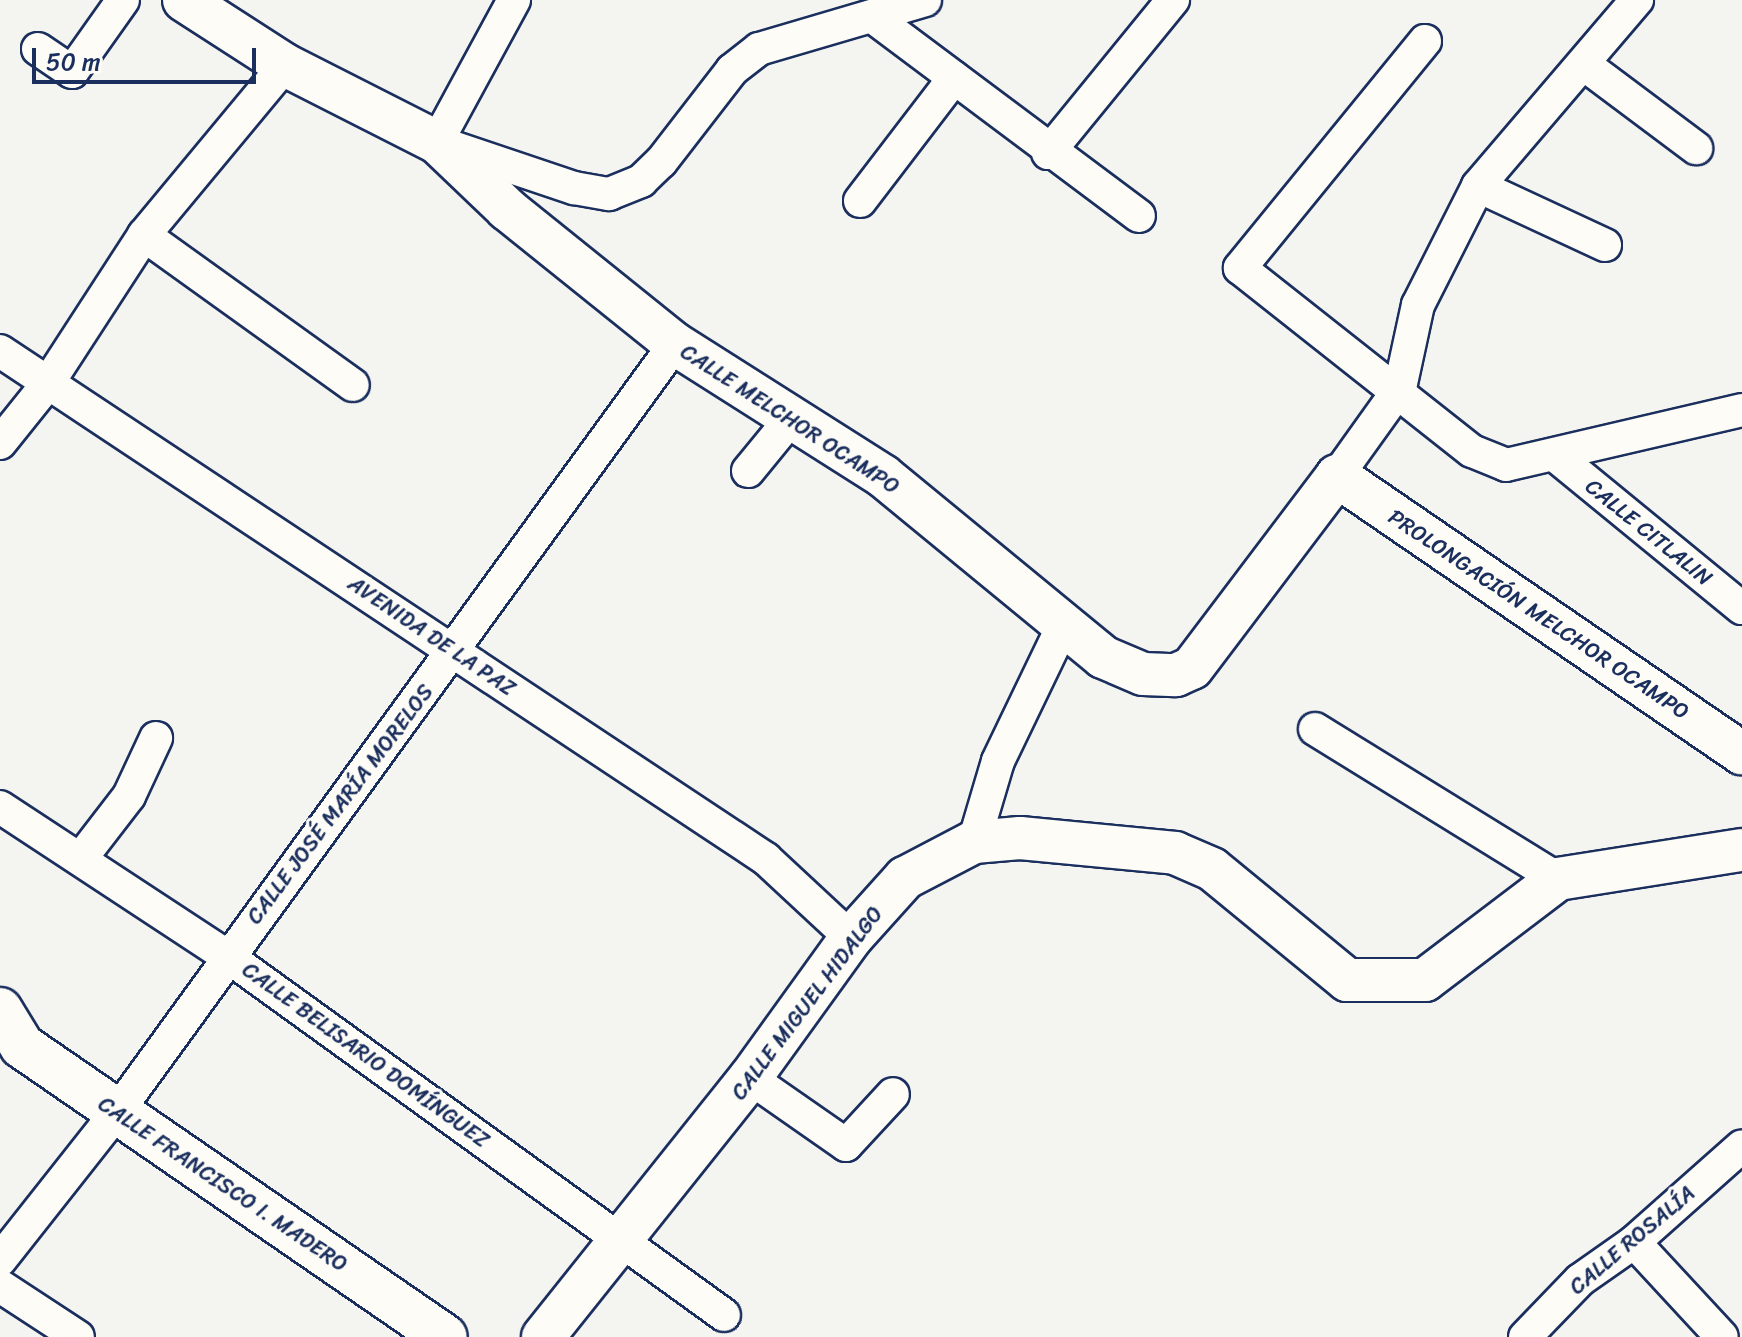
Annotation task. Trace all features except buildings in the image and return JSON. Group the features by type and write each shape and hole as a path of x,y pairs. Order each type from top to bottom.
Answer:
{"main road":[{"path":"0,1010 11,1039"},
{"name":"CALLE FRANCISCO I. MADERO","path":"11,1039 445,1337"}],"street":[{"path":"38,49 72,72 123,0"},
{"name":"CALLE MELCHOR OCAMPO","path":"184,0 285,65 437,142 507,209 675,344 793,416 883,476 1103,657 1143,674 1176,675 1192,668 1400,388"},
{"path":"514,0 437,142 574,188 609,194 641,181 732,70 759,49 925,0"},
{"path":"1048,153 1173,0"},
{"path":"1400,388 1418,305 1478,186 1585,65 1637,0"},
{"path":"873,17 1048,153 1139,216"},
{"path":"1425,41 1240,268 1400,388 1472,451 1506,465 1556,456 1729,413 1742,438"},
{"path":"0,443 48,383 144,235 285,65"},
{"path":"1585,65 1696,148"},
{"path":"860,201 954,78"},
{"path":"1478,186 1605,245"},
{"path":"144,235 353,385"},
{"name":"CALLE JOSÉ MARÍA MORELOS","path":"0,1260 117,1112 227,956 455,650 675,344"},
{"name":"AVENIDA DE LA PAZ","path":"0,351 766,859 851,938"},
{"path":"748,471 793,416"},
{"name":"CALLE CITLALIN","path":"1556,456 1742,608"},
{"name":"PROLONGACIÓN MELCHOR OCAMPO","path":"1337,476 1742,753"},
{"path":"1064,624 998,761 974,842 1049,840 1175,853 1212,869 1347,980 1425,980 1558,879 1742,850"},
{"path":"1315,729 1558,879"},
{"path":"82,857 129,796 156,738"},
{"name":"CALLE BELISARIO DOMÍNGUEZ","path":"0,807 82,857 227,956 625,1240 724,1315"},
{"name":"CALLE MIGUEL HIDALGO","path":"543,1337 625,1240 750,1078 851,938 905,878 974,842"},
{"path":"750,1078 846,1145 893,1094"},
{"name":"CALLE ROSALÍA","path":"1525,1337 1580,1280 1634,1242 1742,1146"},
{"path":"1634,1242 1722,1337"},
{"path":"0,1286 78,1337"}]}
